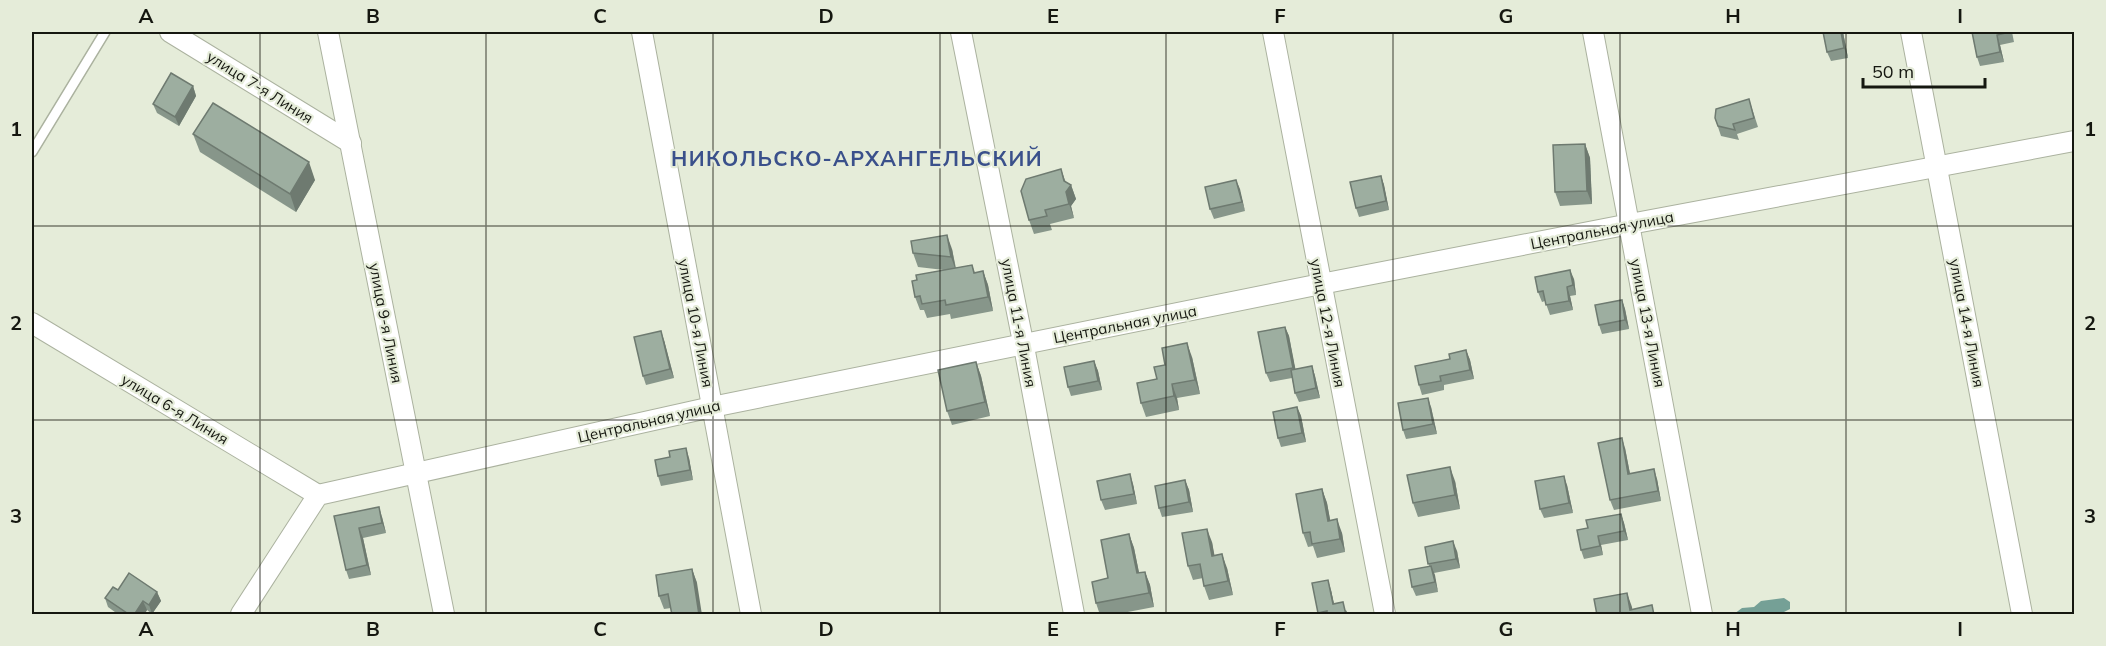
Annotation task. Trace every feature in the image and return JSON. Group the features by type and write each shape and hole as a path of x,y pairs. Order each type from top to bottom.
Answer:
{"street":[{"name":"улица 7-я Линия","path":"170,32 351,143"},
{"name":"улица 9-я Линия","path":"328,32 444,615"},
{"name":"улица 10-я Линия","path":"642,32 751,615"},
{"name":"улица 11-я Линия","path":"961,32 1024,344 1074,615"},
{"name":"улица 12-я Линия","path":"1273,32 1385,615"},
{"name":"улица 13-я Линия","path":"1593,32 1702,615"},
{"name":"улица 14-я Линия","path":"1911,32 2022,615"},
{"name":"Центральная улица","path":"318,495 712,407 1321,284 2074,141"},
{"name":"улица 6-я Линия","path":"32,323 318,495"},
{"path":"241,615 318,495"}],"lane":[{"path":"32,152 105,32"}],"water":[{"path":"1784,598 1790,602 1790,609 1780,614 1734,614 1742,608 1754,607 1761,601"}],"building":[{"path":"1823,32 1841,32 1844,48 1827,52"},
{"path":"1972,32 2010,32 1997,35 2000,52 1977,57"},
{"path":"171,73 193,86 175,117 153,104"},
{"path":"1749,99 1754,118 1733,124 1735,130 1718,126 1715,118 1716,109"},
{"path":"213,103 309,162 290,194 193,134"},
{"path":"1585,144 1587,191 1555,192 1553,145"},
{"path":"1061,169 1064,181 1071,185 1066,192 1069,204 1045,210 1047,216 1029,220 1021,191 1026,179"},
{"path":"1381,176 1386,201 1356,208 1350,182"},
{"path":"1236,180 1242,202 1210,209 1205,187"},
{"path":"947,235 951,257 913,253 911,241"},
{"path":"972,265 974,273 983,271 988,297 946,305 945,300 922,304 920,296 915,297 912,281 917,280 916,275"},
{"path":"1570,270 1573,285 1567,287 1569,301 1546,305 1543,291 1538,292 1535,277"},
{"path":"1622,300 1625,320 1599,325 1595,305"},
{"path":"1285,327 1293,368 1266,373 1258,332"},
{"path":"661,331 670,369 643,376 634,337"},
{"path":"1187,343 1195,380 1172,384 1174,396 1141,403 1137,383 1157,379 1154,367 1165,365 1162,348"},
{"path":"1466,350 1470,370 1440,376 1441,381 1419,385 1415,366 1450,359 1449,354"},
{"path":"1094,361 1098,381 1068,387 1064,367"},
{"path":"976,362 985,402 947,411 938,370"},
{"path":"1312,366 1316,388 1295,393 1291,370"},
{"path":"1428,398 1433,424 1403,430 1398,403"},
{"path":"1297,407 1302,433 1278,438 1273,412"},
{"path":"1622,438 1628,474 1654,469 1658,491 1610,500 1598,443"},
{"path":"686,448 690,470 658,476 655,460 670,457 669,451"},
{"path":"1450,467 1455,495 1413,503 1407,475"},
{"path":"1130,474 1134,494 1101,500 1097,481"},
{"path":"1564,476 1569,503 1540,509 1535,481"},
{"path":"1185,480 1189,502 1159,508 1155,486"},
{"path":"1322,489 1328,521 1337,519 1340,539 1312,544 1310,532 1303,533 1296,494"},
{"path":"379,507 382,523 359,528 367,565 346,570 334,516"},
{"path":"1621,514 1624,531 1598,536 1600,546 1581,550 1577,530 1588,528 1586,520"},
{"path":"1207,529 1212,556 1222,554 1228,581 1204,586 1200,564 1188,566 1182,533"},
{"path":"1129,534 1137,573 1145,572 1149,593 1096,603 1092,582 1108,578 1101,540"},
{"path":"1453,541 1456,559 1428,564 1425,547"},
{"path":"1431,566 1435,582 1412,587 1409,570"},
{"path":"692,569 699,615 672,615 668,594 659,596 656,575"},
{"path":"129,573 157,592 149,605 143,601 134,615 130,615 105,598 113,587 118,590"},
{"path":"1328,580 1333,604 1343,602 1346,615 1327,615 1327,611 1318,613 1312,583"},
{"path":"1627,593 1630,610 1652,605 1654,615 1597,615 1594,599"}],"district":[{"name":"НИКОЛЬСКО-АРХАНГЕЛЬСКИЙ","path":"857,158"}]}
